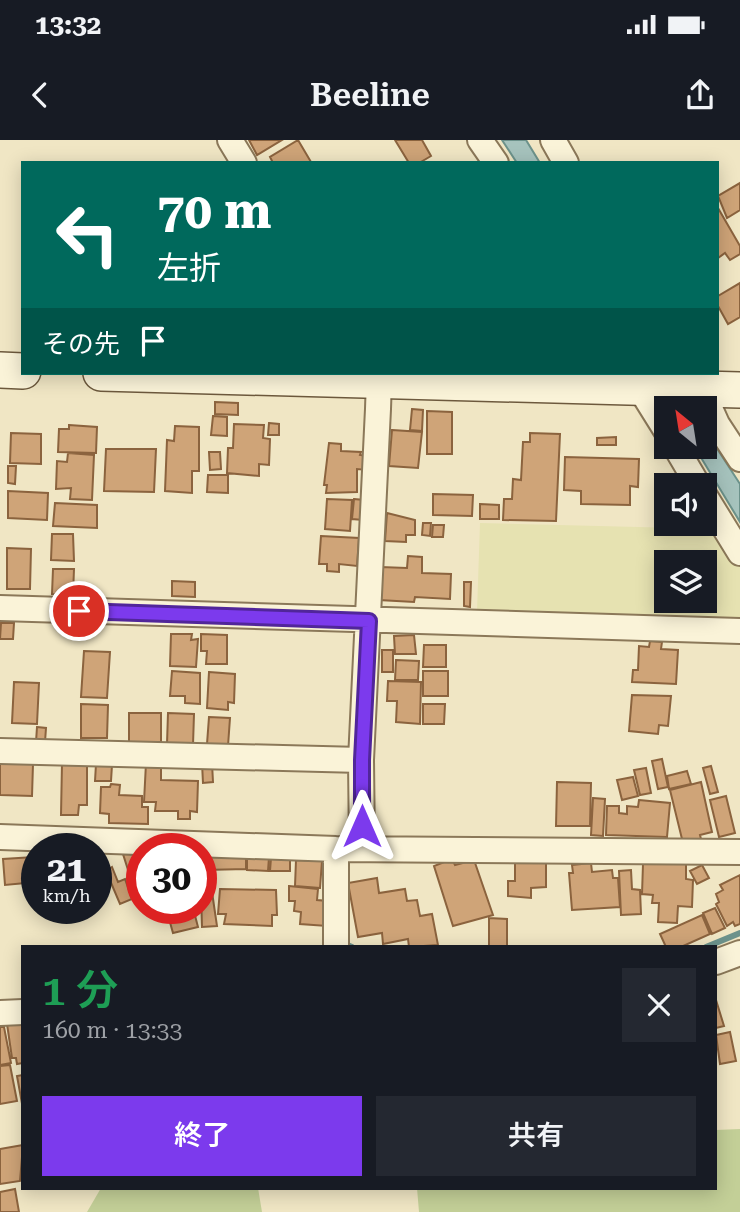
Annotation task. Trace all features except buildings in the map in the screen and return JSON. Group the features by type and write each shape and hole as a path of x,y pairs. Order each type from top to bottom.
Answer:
{"main road":[{"path":"0,370 21,371"},
{"path":"285,375 666,382 740,390"}],"street":[{"path":"230,140 243,161"},
{"path":"480,140 495,161"},
{"path":"552,140 565,161"},
{"path":"362,848 362,760 377,376"},
{"path":"666,382 717,424 740,459"},
{"path":"717,516 740,553"},
{"path":"0,608 740,631"},
{"path":"0,751 362,760"},
{"path":"0,838 336,849 740,852"},
{"path":"336,849 336,945"},
{"path":"717,962 740,953"},
{"path":"0,1013 21,1012"}],"shaded area":[{"path":"480,523 654,527 654,536 717,536 719,529 740,565 740,618 477,612"}],"green space":[{"path":"740,1129 740,1212 419,1212 417,1190 717,1190 717,1130"},
{"path":"100,1190 258,1190 262,1212 87,1212"}],"water":[{"path":"502,140 526,140 539,161 516,161"},
{"path":"718,450 740,484 740,522 717,484 717,473 710,473 702,459 717,459"}],"waterway":[{"path":"711,945 740,933"}],"route":[{"path":"79,611 369,621 362,760 362,826"}]}
